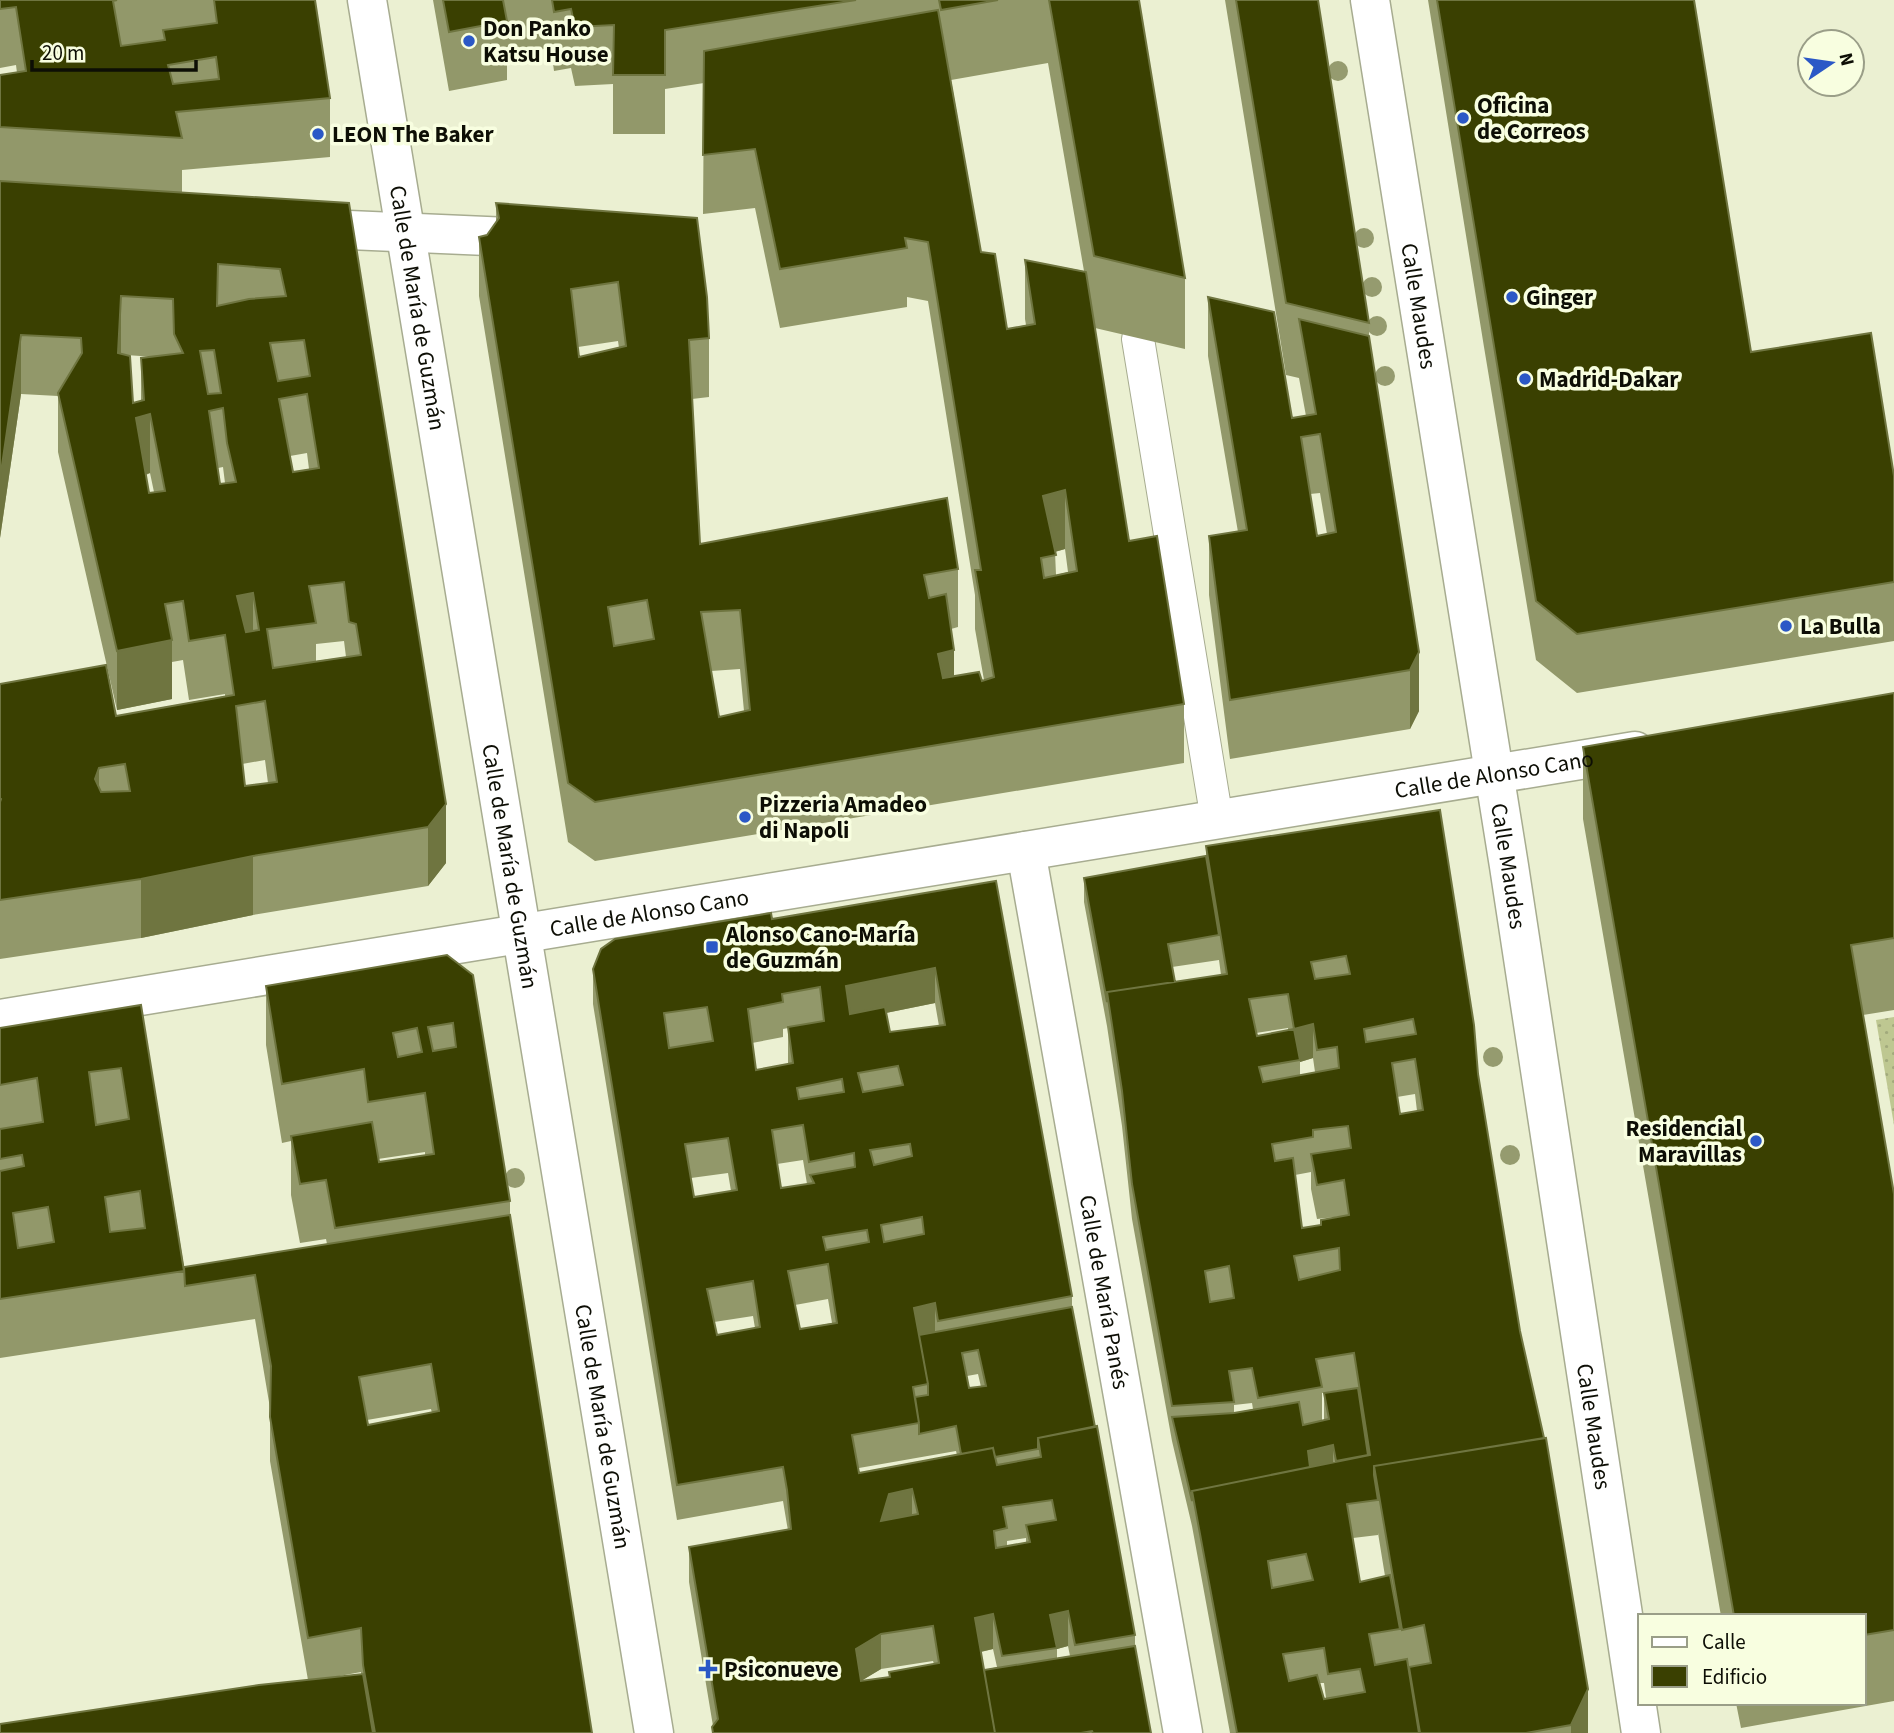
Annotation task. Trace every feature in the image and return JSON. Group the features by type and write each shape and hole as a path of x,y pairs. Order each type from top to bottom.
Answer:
{"street":[{"name":"Calle de María de Guzmán","path":"367,0 654,1733"},
{"name":"Calle Maudes","path":"1370,0 1494,774 1641,1733"},
{"path":"266,226 568,240"},
{"name":"Calle de Alonso Cano","path":"0,1019 1673,745"},
{"name":"Calle de María Panés","path":"1026,851 1183,1733"}],"lane":[{"path":"1138,339 1217,820"}],"green space":[{"path":"1894,1017 1894,1125 1876,1020"}],"building":[{"path":"0,0 117,0 113,1 121,46 165,40 163,30 217,23 214,0 315,0 330,98 176,112 182,138 0,127 0,75 26,71 16,7 0,9","holes":["216,57 219,79 173,84 168,65"]},
{"path":"443,0 503,0 507,21 449,32"},
{"path":"552,0 856,0 665,30 665,75 613,75 614,25 575,27 571,9 554,12"},
{"path":"939,0 998,0 941,10"},
{"path":"1049,0 1139,0 1185,278 1094,256"},
{"path":"1236,0 1318,0 1369,323 1286,303"},
{"path":"1437,0 1694,0 1751,352 1871,333 1894,476 1894,582 1577,634 1536,601"},
{"path":"938,10 981,252 995,254 1007,329 1035,324 1025,260 1086,272 1129,541 1157,536 1184,704 595,802 568,783 479,237 487,235 499,218 496,203 697,218 709,338 689,340 700,544 947,498 958,569 924,575 929,598 946,594 954,650 938,654 943,678 979,672 982,681 994,677 975,570 981,570 928,242 905,238 907,248 780,269 755,149 703,155 704,51","holes":["618,282 626,346 579,357 571,289","1065,490 1077,571 1044,578 1041,558 1056,555 1043,496","647,600 654,639 614,646 608,607","740,610 750,710 719,717 701,612"]},
{"path":"0,181 349,203 446,804 428,827 253,856 141,879 0,900 0,684 106,665 116,716 234,695 225,635 189,641 183,601 165,604 172,640 117,651 58,393 82,353 81,338 21,335 0,479","holes":["218,264 280,269 286,296 249,299 217,306","121,296 173,299 174,334 183,353 141,358 144,400 133,403 130,356 118,353","304,340 310,376 278,381 270,343","214,350 221,393 208,394 200,351","307,394 319,468 293,472 279,399","223,408 227,443 236,482 220,484 209,411","150,414 165,491 149,493 136,418","344,582 349,622 356,624 361,655 273,668 267,629 316,623 309,586","253,593 259,630 246,632 237,596","265,701 277,782 245,786 236,706","125,764 130,791 101,792 95,779 99,768"]},
{"path":"1208,297 1274,312 1292,418 1316,414 1299,319 1369,336 1419,652 1410,670 1230,700 1209,536 1247,530","holes":["1320,434 1336,532 1317,536 1301,437"]},
{"name":"Residencial Maravillas","path":"1894,693 1894,938 1851,945 1894,1194 1894,1630 1866,1635 1866,1614 1734,1614 1583,747"},
{"path":"1440,810 1474,1025 1478,1074 1520,1331 1544,1438 1374,1466 1378,1500 1347,1504 1360,1582 1390,1575 1400,1629 1369,1634 1375,1665 1407,1659 1419,1733 1237,1733 1192,1491 1370,1455 1354,1353 1316,1359 1322,1387 1258,1398 1252,1368 1229,1371 1234,1402 1172,1406 1132,1184 1107,992 1227,974 1206,846","holes":["1346,956 1350,974 1315,979 1311,962","1288,994 1294,1029 1257,1036 1249,999","1413,1019 1416,1034 1366,1042 1364,1029","1313,1024 1317,1050 1337,1047 1339,1068 1263,1082 1259,1067 1300,1060 1294,1029","1415,1059 1423,1110 1400,1114 1392,1063","1348,1126 1351,1148 1311,1154 1317,1185 1344,1180 1349,1215 1321,1220 1321,1225 1302,1228 1293,1158 1275,1161 1272,1144 1313,1137 1313,1130","1339,1248 1340,1270 1299,1280 1294,1256","1229,1266 1234,1298 1210,1302 1205,1271","1306,1554 1313,1580 1272,1588 1268,1561","1324,1648 1328,1674 1360,1669 1365,1692 1324,1699 1317,1675 1289,1681 1283,1654"]},
{"path":"1206,856 1219,935 1168,944 1175,982 1107,992 1107,1002 1084,878"},
{"path":"996,881 1072,1296 938,1321 935,1303 914,1308 928,1384 913,1387 919,1423 852,1435 859,1473 993,1448 997,1465 1041,1457 1038,1438 1097,1426 1135,1635 1075,1645 1068,1611 1050,1615 1057,1648 1002,1656 993,1614 975,1618 995,1733 713,1733 712,1727 718,1719 689,1547 791,1529 787,1490 783,1467 677,1485 593,969 601,949 615,939 771,913 772,919","holes":["935,968 945,1025 890,1032 885,1007 850,1014 846,986","820,987 824,1021 788,1027 793,1063 756,1070 748,1009 783,1002 782,994","707,1007 713,1041 669,1048 664,1013","898,1066 903,1085 863,1092 858,1073","842,1079 844,1092 799,1099 797,1088","803,1125 809,1162 854,1153 855,1167 810,1175 814,1183 781,1188 772,1130","728,1138 737,1190 694,1197 685,1144","910,1144 912,1156 874,1165 870,1150","922,1217 924,1234 884,1242 881,1225","867,1230 869,1242 826,1250 823,1237","828,1264 837,1323 800,1329 788,1271","753,1281 760,1327 717,1335 707,1289","912,1489 918,1514 881,1521 889,1494","1052,1500 1056,1520 1026,1525 1030,1542 996,1548 994,1531 1007,1528 1003,1507","933,1626 939,1663 889,1672 890,1677 861,1681 856,1649 881,1634"]},
{"path":"447,955 473,975 510,1201 335,1228 326,1180 300,1184 291,1136 372,1122 379,1162 434,1154 425,1093 368,1102 364,1069 282,1084 266,986","holes":["453,1023 456,1047 433,1051 428,1027","417,1028 422,1052 398,1057 393,1033"]},
{"path":"141,1005 184,1271 0,1299 0,1171 24,1166 22,1155 0,1159 0,1129 43,1122 37,1078 0,1085 0,1028","holes":["121,1068 129,1119 96,1125 89,1072","140,1191 145,1228 110,1232 105,1197","48,1207 54,1242 18,1248 13,1213"]},
{"path":"510,1215 592,1733 375,1733 363,1665 361,1628 308,1638 270,1417 271,1366 255,1275 185,1286 184,1267","holes":["431,1364 439,1411 368,1425 359,1377"]},
{"path":"1072,1307 1095,1427 1038,1438 1038,1449 995,1457 993,1448 961,1454 956,1426 919,1434 915,1397 928,1395 928,1384 919,1335","holes":["978,1350 986,1386 969,1388 962,1353"]},
{"path":"1358,1388 1368,1455 1336,1461 1333,1445 1308,1451 1310,1467 1192,1491 1192,1501 1172,1417 1234,1413 1299,1402 1303,1425 1329,1419 1324,1393"},
{"path":"1546,1438 1588,1689 1571,1725 1526,1733 1420,1733 1409,1667 1431,1663 1424,1625 1402,1630 1374,1466"},
{"path":"1135,1646 1151,1733 995,1733 984,1670"},
{"path":"363,1674 373,1733 0,1733 0,1724 259,1685"}],"place":[{"name":"Don Panko Katsu House","path":"469,41"},
{"name":"Oficina de Correos","path":"1463,118"},
{"name":"LEON The Baker","path":"318,134"},
{"name":"Ginger","path":"1512,297"},
{"name":"Madrid-Dakar","path":"1525,379"},
{"name":"La Bulla","path":"1786,626"},
{"name":"Pizzeria Amadeo di Napoli","path":"745,817"},
{"name":"Alonso Cano-María de Guzmán","path":"712,947"},
{"name":"Residencial Maravillas","path":"1756,1141"},
{"name":"Psiconueve","path":"708,1669"}]}
